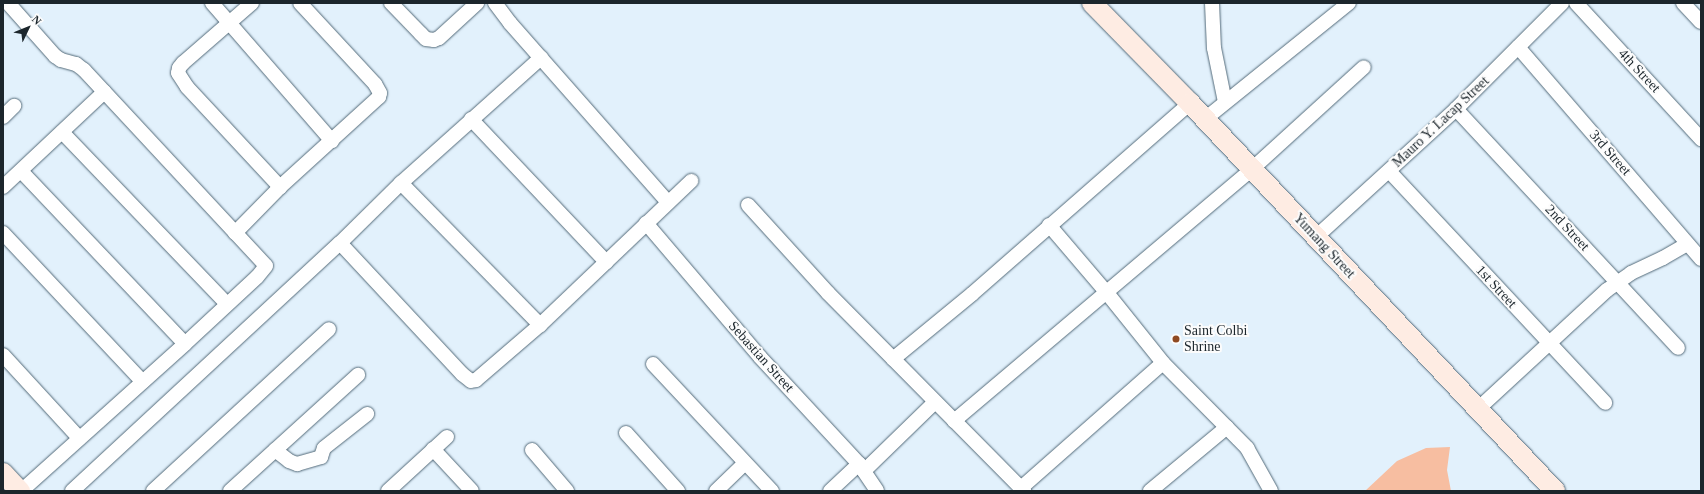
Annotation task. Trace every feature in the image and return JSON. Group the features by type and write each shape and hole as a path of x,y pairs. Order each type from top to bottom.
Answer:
{"main road":[{"name":"Yumang Street","path":"1092,3 1190,102 1556,491"},
{"path":"3,473 21,491"}],"street":[{"path":"8,3 56,56 61,60 76,64 104,92 266,266 185,344 21,491"},
{"path":"212,3 332,141"},
{"path":"252,3 183,63 179,68 179,77 280,187"},
{"path":"235,233 280,187 375,102 380,93 375,84 300,3"},
{"path":"391,3 426,39 434,40 439,38 477,3"},
{"path":"494,3 668,202"},
{"path":"1212,3 1214,48 1225,102"},
{"path":"1205,119 1349,3"},
{"name":"Mauro Y. Lacap Street","path":"1316,237 1456,109 1562,3"},
{"name":"4th Street","path":"1576,3 1699,132"},
{"path":"1684,3 1701,22"},
{"name":"3rd Street","path":"1518,47 1701,260"},
{"path":"72,491 340,243 401,182 541,58"},
{"path":"954,421 1108,293 1252,169 1364,67"},
{"path":"3,187 104,92"},
{"path":"892,359 972,294 1190,102"},
{"path":"3,117 14,106"},
{"name":"2nd Street","path":"1456,109 1678,348"},
{"path":"471,119 606,262"},
{"path":"62,132 227,304"},
{"path":"21,171 185,344"},
{"name":"1st Street","path":"1389,171 1604,403"},
{"path":"340,243 462,374 471,381 476,380 540,325 691,181"},
{"path":"401,182 540,325"},
{"path":"748,205 892,359 1023,489 1163,363"},
{"name":"Sebastian Street","path":"646,223 760,357 861,467 877,491"},
{"path":"1049,225 1108,293 1163,363 1227,427 1253,456 1271,491"},
{"path":"3,233 143,382"},
{"path":"1478,408 1617,282 1687,244"},
{"path":"152,491 329,329"},
{"path":"3,355 79,438"},
{"path":"654,364 772,491"},
{"path":"230,491 358,375"},
{"path":"830,491 861,467 935,402"},
{"path":"275,450 289,461 297,464 321,457 324,448 367,414"},
{"path":"1150,491 1227,427"},
{"path":"626,433 678,491"},
{"path":"388,491 447,437"},
{"path":"433,449 472,491"},
{"path":"532,450 568,491"},
{"path":"716,491 745,463"}],"shaded area":[{"path":"1450,447 1447,470 1451,491 1365,491 1397,461 1426,448"}],"place":[{"name":"Saint Colbi Shrine","path":"1176,339"}]}
